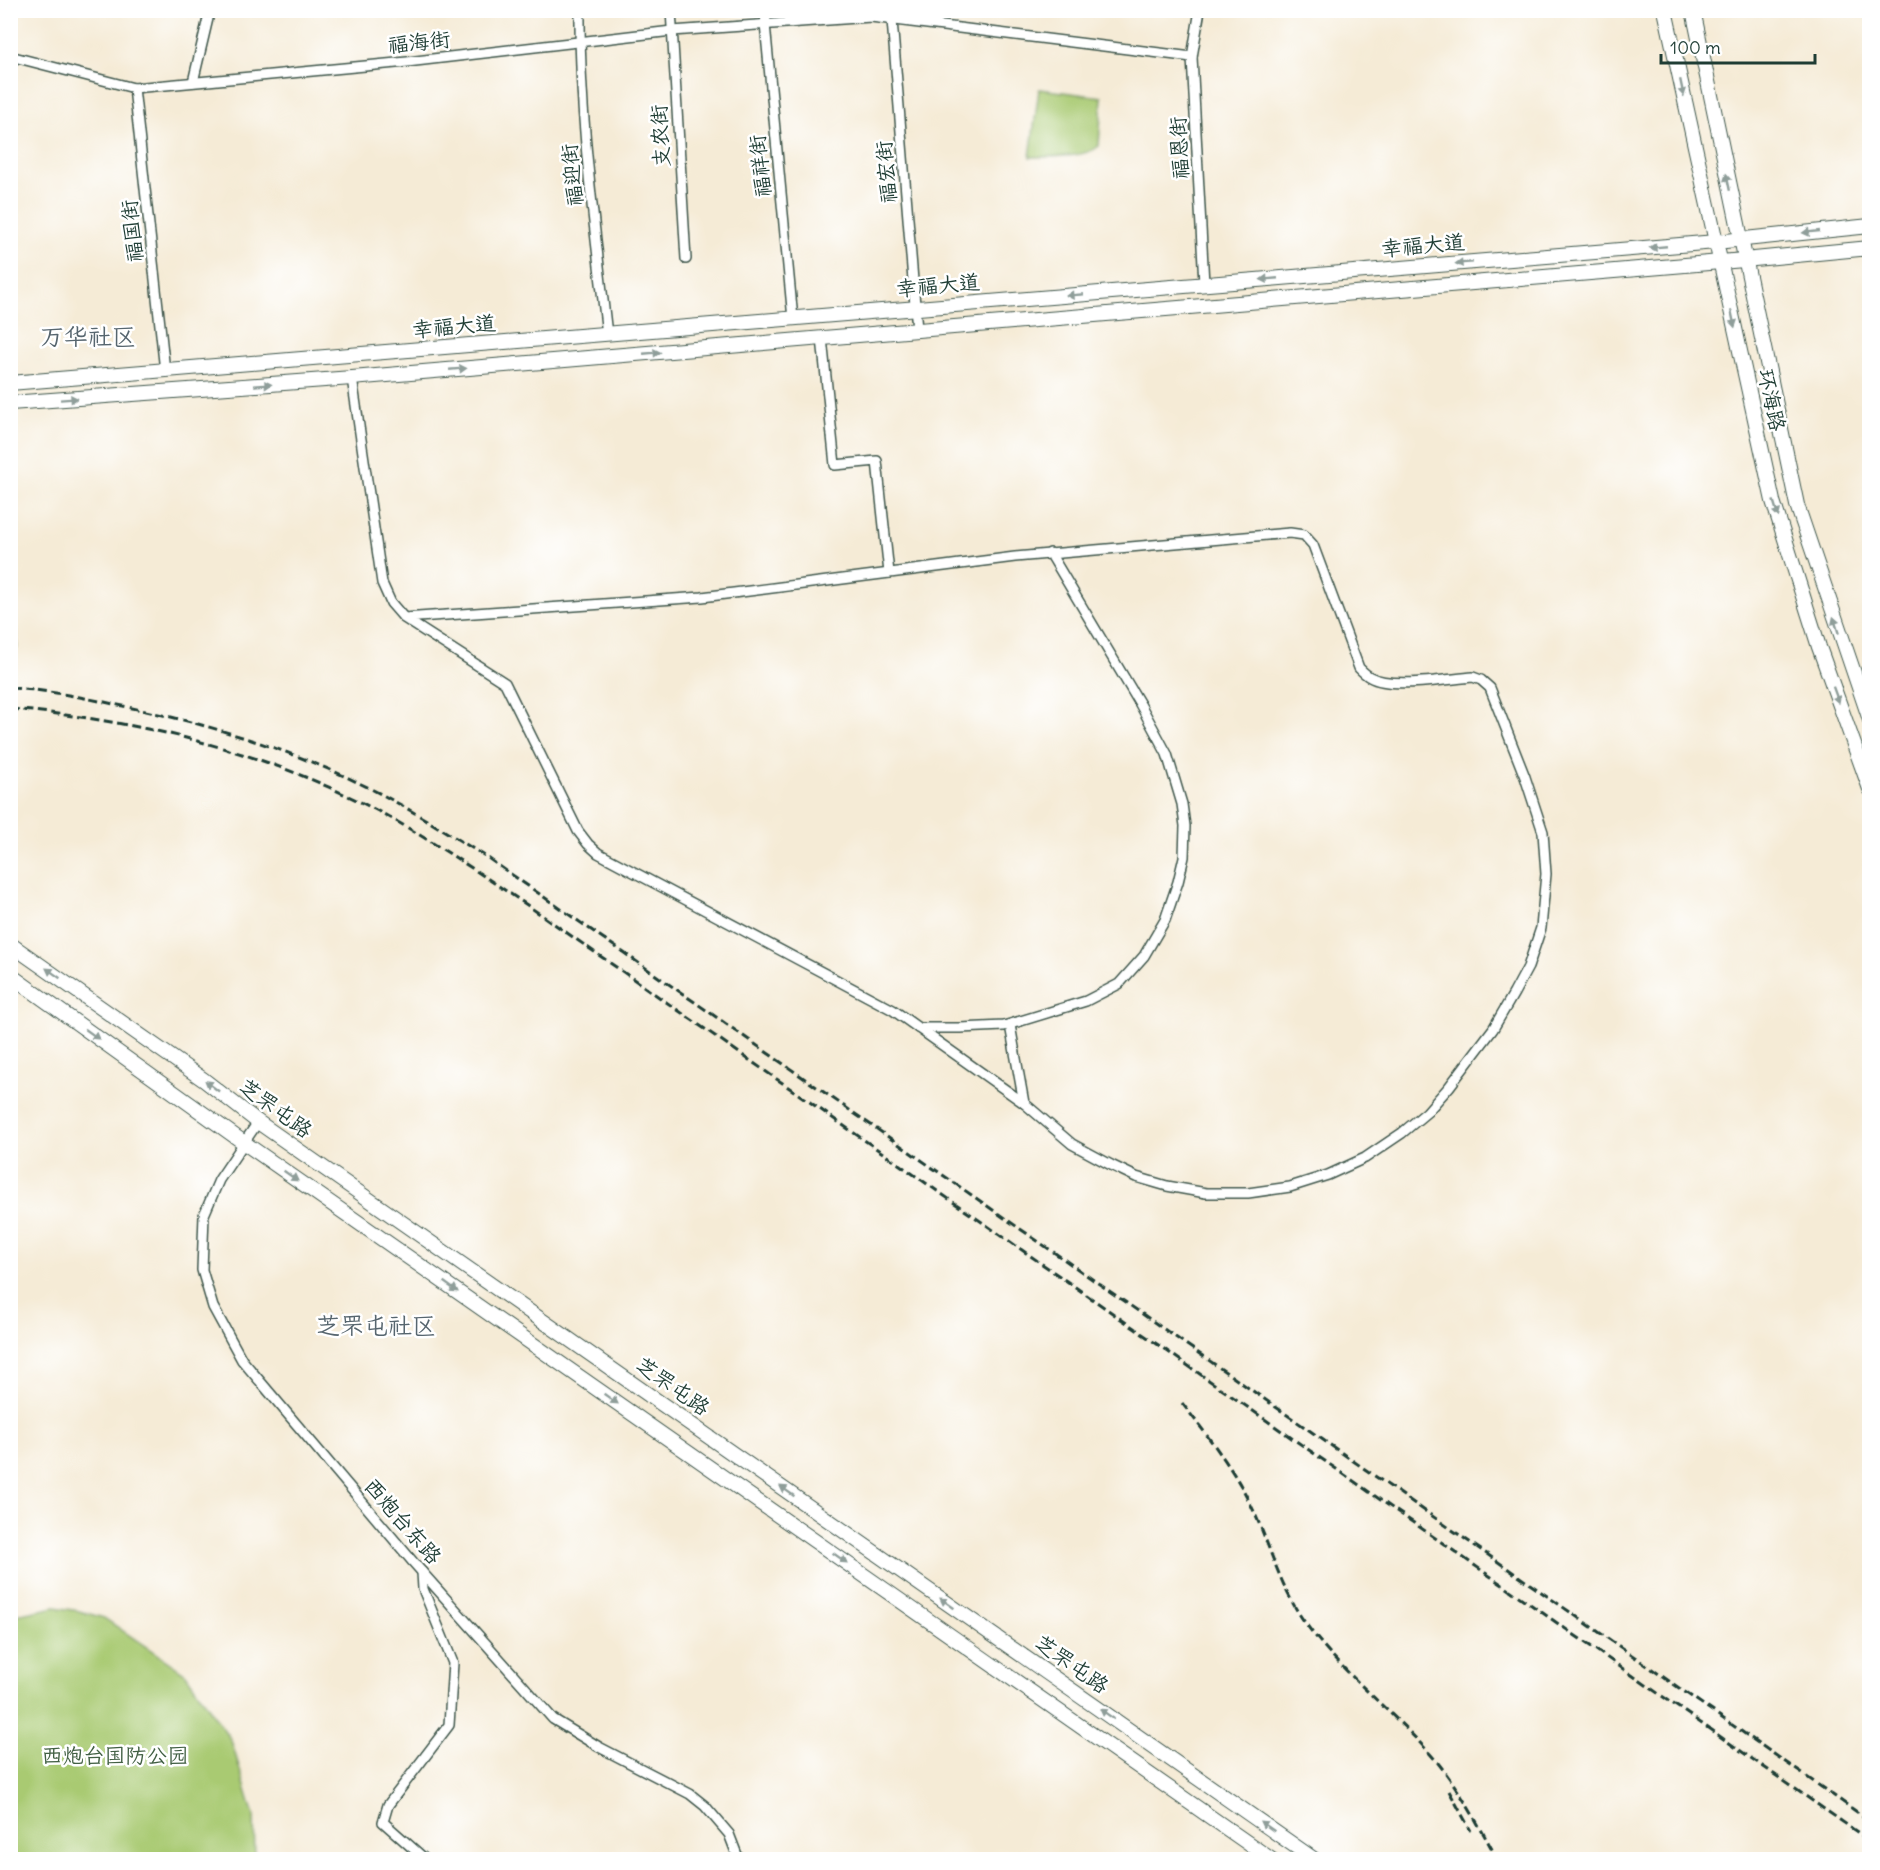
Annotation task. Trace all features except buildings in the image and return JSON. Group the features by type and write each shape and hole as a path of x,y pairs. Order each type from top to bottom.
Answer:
{"main road":[{"name":"环海路","path":"1665,10 1773,501 1819,647 1869,789"},
{"name":"环海路","path":"1693,10 1797,505 1869,720"},
{"name":"幸福大道","path":"10,383 1716,242 1869,226"},
{"name":"幸福大道","path":"10,403 352,378 1869,248"},
{"name":"芝罘屯路","path":"10,944 204,1080 258,1122 1315,1860"},
{"path":"10,975 243,1142 1272,1860"}],"street":[{"path":"193,82 210,10"},
{"name":"福迎街","path":"580,10 587,155 607,335"},
{"name":"支农街","path":"671,10 686,259"},
{"name":"福祥街","path":"767,10 765,24 793,319"},
{"name":"福恩街","path":"1200,10 1192,57 1204,284"},
{"name":"福海街","path":"10,56 134,87 407,62 672,31 893,15 1192,57"},
{"name":"福宏街","path":"893,15 917,330"},
{"name":"福国街","path":"134,87 165,371"},
{"path":"822,338 835,465 877,461 889,573"},
{"path":"352,378 382,583 391,603 404,618 505,683 578,831 588,844 598,853 893,1010 1024,1103 1072,1144 1136,1177 1167,1186 1206,1193 1248,1193 1290,1186 1328,1175 1365,1158 1402,1133 1449,1087 1492,1029 1514,993 1528,967 1541,928 1546,874 1543,832 1525,777 1490,688 1481,680 1473,677 1398,683 1384,682 1369,677 1359,668 1313,545 1304,535 1290,533 1050,554 702,597 404,618"},
{"path":"918,1028 1010,1025 1086,1001 1119,984 1144,956 1165,920 1184,858 1185,826 1182,804 1167,754 1050,554"},
{"path":"1010,1025 1024,1103"},
{"name":"西炮台东路","path":"258,1122 219,1180 204,1215 202,1270 213,1306 242,1360 422,1572 553,1719 599,1747 690,1794 705,1806 729,1834 739,1860"},
{"path":"422,1572 423,1589 453,1663 449,1725 388,1806 383,1822 426,1860"}],"green space":[{"path":"1039,89 1102,97 1099,146 1076,155 1030,157"},
{"path":"11,577 17,648 11,648"},
{"name":"西炮台国防公园","path":"55,1607 104,1618 186,1674 231,1740 254,1816 255,1859 11,1859 11,1616"}],"railway":[{"path":"10,688 53,692 109,703 184,720 243,737 331,770 439,827 485,856 1870,1821"},
{"path":"10,709 109,722 206,743 253,758 345,794 424,838 527,905 1870,1841"},
{"path":"1182,1403 1218,1450 1242,1488 1256,1516 1281,1579 1306,1624 1337,1661 1422,1745 1447,1774 1498,1860"},
{"path":"1449,1791 1471,1831"}],"district":[{"name":"万华社区","path":"88,336"},
{"name":"芝罘屯社区","path":"376,1325"}]}
